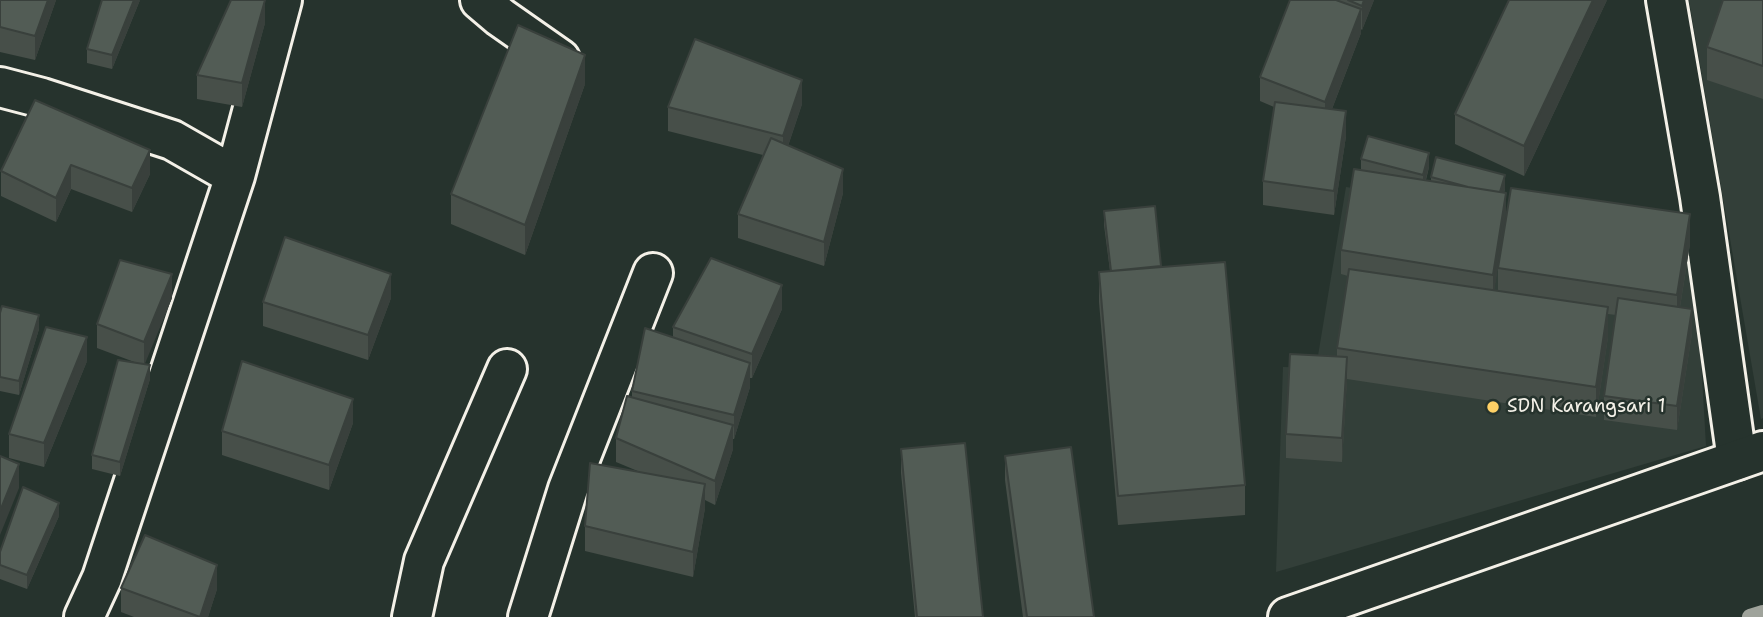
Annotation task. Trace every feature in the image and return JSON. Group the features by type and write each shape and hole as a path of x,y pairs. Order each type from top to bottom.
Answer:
{"street":[{"path":"84,617 102,578 235,176 282,0"},
{"path":"480,0 566,63"},
{"path":"1288,617 1750,456 1700,197 1667,0"},
{"path":"0,87 172,140 235,176"},
{"path":"528,617 568,489 653,273"},
{"path":"412,617 424,561 507,369"}],"shaded area":[{"path":"1689,0 1763,0 1761,419"},
{"name":"SDN Karangsari 1","path":"1346,187 1694,240 1706,446 1276,572 1283,367 1316,368"}],"building":[{"path":"0,0 48,0 35,36 0,27"},
{"path":"102,0 134,0 112,55 87,49"},
{"path":"231,0 265,0 242,83 197,75"},
{"path":"1290,0 1336,0 1361,9 1325,102 1260,77"},
{"path":"1348,0 1364,0 1362,6"},
{"path":"1509,0 1593,0 1524,146 1455,114"},
{"path":"1723,0 1763,0 1763,66 1707,47"},
{"path":"518,25 585,55 525,225 451,194"},
{"path":"695,39 802,80 783,136 668,107"},
{"path":"35,100 150,150 132,188 71,165 56,198 1,171"},
{"path":"1275,102 1346,111 1334,191 1263,181"},
{"path":"1368,136 1429,153 1423,175 1361,159"},
{"path":"771,138 843,169 824,242 738,214"},
{"path":"1436,157 1505,175 1500,192 1431,177"},
{"path":"1354,169 1506,193 1493,275 1341,250"},
{"path":"1511,188 1690,214 1677,295 1498,268"},
{"path":"1155,206 1161,266 1111,271 1104,211"},
{"path":"285,237 391,274 368,335 263,302"},
{"path":"711,258 782,285 752,354 673,327"},
{"path":"120,260 172,274 144,342 97,324"},
{"path":"1225,262 1245,485 1118,496 1099,272"},
{"path":"1349,269 1608,307 1596,387 1337,348"},
{"path":"1618,298 1692,309 1677,406 1604,396"},
{"path":"2,306 39,315 19,381 0,377"},
{"path":"46,327 87,337 44,443 9,434"},
{"path":"645,328 750,363 734,415 632,391"},
{"path":"1290,354 1347,357 1342,438 1286,434"},
{"path":"118,360 150,365 120,462 92,455"},
{"path":"242,361 353,399 329,465 222,431"},
{"path":"627,396 733,425 715,481 616,438"},
{"path":"965,443 983,617 917,617 901,449"},
{"path":"1071,447 1094,617 1027,617 1005,456"},
{"path":"0,456 19,464 0,511"},
{"path":"590,463 705,484 693,552 585,526"},
{"path":"23,487 59,503 27,575 0,565 0,552"},
{"path":"145,535 217,565 200,617 121,588"}],"waterway":[{"path":"1750,617 1763,613"}],"place":[{"name":"SDN Karangsari 1","path":"1493,407"}]}
